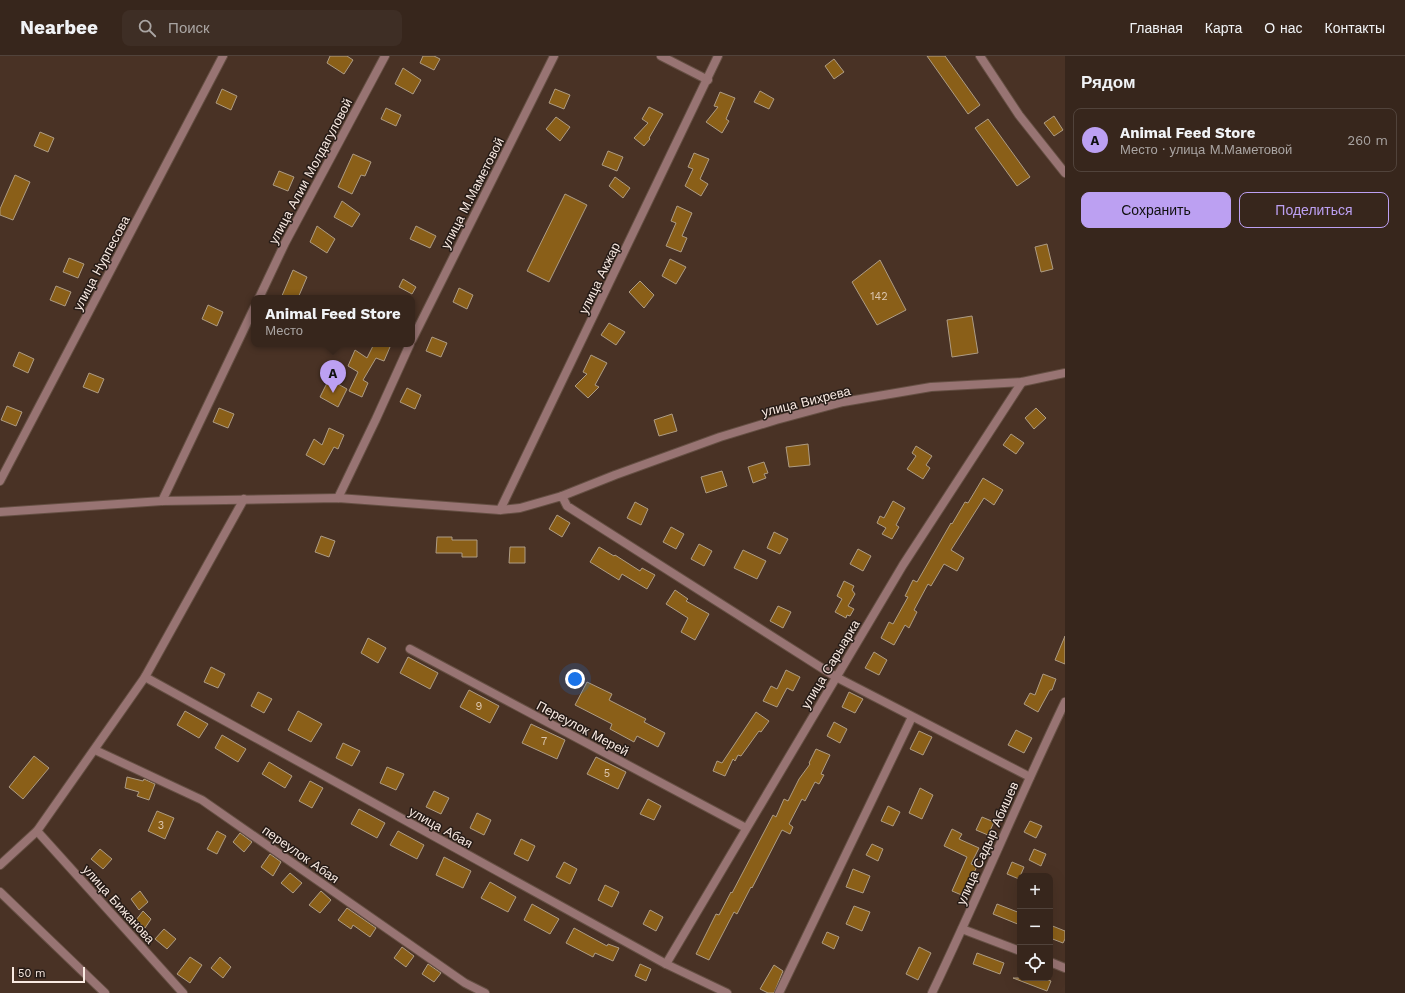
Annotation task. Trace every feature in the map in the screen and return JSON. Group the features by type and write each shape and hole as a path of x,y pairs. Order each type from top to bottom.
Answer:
{"street":[{"name":"улица Нурпесова","path":"0,481 224,56"},
{"name":"улица Алии Молдагуловой","path":"260,295 285,243 385,56"},
{"name":"улица М.Маметовой","path":"415,334 554,56"},
{"path":"661,56 708,80"},
{"name":"улица Акжар","path":"500,510 708,80 718,56"},
{"path":"980,56 1019,115 1065,173"},
{"path":"162,501 251,314"},
{"path":"338,498 409,347"},
{"name":"улица Вихрева","path":"0,512 162,501 338,498 500,510 520,508 562,496 614,475 720,437 843,402 931,386 1022,382 1065,373"},
{"name":"улица Сарыарка","path":"666,964 903,565 1022,382"},
{"path":"562,496 567,506 836,677 1030,777"},
{"path":"0,865 37,831 145,677 244,499"},
{"name":"Переулок Мерей","path":"410,649 746,828"},
{"name":"улица Абая","path":"145,677 666,964 727,993"},
{"name":"улица Садыр Абишев","path":"932,993 1065,702"},
{"path":"779,993 912,717"},
{"name":"переулок Абая","path":"95,750 202,800 465,983 485,993"},
{"name":"улица Бижанова","path":"37,831 183,993"},
{"path":"0,892 105,993"},
{"path":"962,929 1017,950"},
{"path":"1053,963 1065,968"}],"building":[{"path":"330,56 347,56 353,60 344,74 327,63"},
{"path":"423,56 434,56 440,59 434,70 420,63"},
{"path":"927,56 945,56 980,105 968,114"},
{"path":"834,59 844,72 834,79 825,66"},
{"path":"403,68 421,80 413,94 395,84"},
{"path":"222,89 237,96 231,110 216,103"},
{"path":"555,89 570,95 564,109 549,103"},
{"path":"760,91 774,99 769,109 754,102"},
{"path":"720,92 735,98 726,119 729,121 722,133 706,122 718,107 714,106"},
{"path":"649,107 663,114 649,138 650,139 644,146 634,138 648,123 642,119"},
{"path":"386,108 401,115 396,126 381,119"},
{"path":"1054,116 1063,130 1054,136 1044,123"},
{"path":"556,117 570,127 560,141 546,129"},
{"path":"988,119 1030,177 1017,186 975,128"},
{"path":"40,132 54,138 48,152 34,146"},
{"path":"608,151 623,157 617,171 602,165"},
{"path":"694,153 709,159 700,179 708,184 701,196 685,186 693,169 688,167"},
{"path":"353,154 371,162 365,176 361,175 352,194 338,187"},
{"path":"279,171 294,177 288,191 273,185"},
{"path":"15,175 30,182 13,220 0,215 0,209"},
{"path":"615,177 630,188 623,198 609,186"},
{"path":"565,194 587,205 549,282 527,271"},
{"path":"342,201 360,214 352,227 334,217"},
{"path":"677,206 692,213 682,236 687,238 681,252 666,246 676,223 671,221"},
{"path":"317,226 335,239 327,253 310,242"},
{"path":"416,226 436,236 430,248 410,239"},
{"path":"1047,244 1053,269 1041,272 1035,247"},
{"path":"69,258 84,264 78,278 63,272"},
{"path":"670,259 686,267 676,284 662,276"},
{"path":"880,260 906,310 877,325 852,282"},
{"path":"293,270 307,277 299,295 282,295"},
{"path":"403,279 416,287 412,294 399,287"},
{"path":"640,281 654,295 644,308 629,292"},
{"path":"56,286 71,292 65,306 50,300"},
{"path":"459,288 473,295 467,309 453,302"},
{"path":"208,305 223,312 217,326 202,319"},
{"path":"972,316 978,353 952,357 947,320"},
{"path":"609,323 625,332 616,345 601,335"},
{"path":"432,337 447,343 441,357 426,351"},
{"path":"372,347 390,347 384,361 376,358 363,380 368,383 362,397 349,391 358,372 348,366 355,350 367,358"},
{"path":"19,352 34,359 28,373 13,366"},
{"path":"591,355 607,363 595,385 599,387 588,398 575,386 587,374 583,372"},
{"path":"89,373 104,379 98,393 83,387"},
{"path":"329,379 347,389 338,407 320,397"},
{"path":"407,388 421,395 415,409 400,402"},
{"path":"7,406 22,412 16,426 1,420"},
{"path":"219,408 234,414 228,428 213,422"},
{"path":"1036,408 1046,418 1034,429 1025,418"},
{"path":"672,414 677,431 659,436 654,420"},
{"path":"329,428 344,435 338,449 334,447 324,465 306,455 314,439 322,445"},
{"path":"1011,434 1024,443 1016,454 1003,445"},
{"path":"808,444 810,465 789,467 786,447"},
{"path":"916,446 932,456 926,465 930,468 923,479 907,469 916,456 912,453"},
{"path":"764,462 768,473 764,474 766,478 753,483 748,467"},
{"path":"722,471 727,486 706,493 701,477"},
{"path":"983,478 1003,490 994,505 984,498 951,550 964,558 957,571 944,564 931,586 928,584 914,610 917,612 909,628 905,625 894,645 881,638 889,622 893,624 908,597 905,596 913,580 917,582 951,523 952,524 965,502 968,503"},
{"path":"893,501 905,508 896,525 899,527 892,539 882,534 886,528 877,523 880,516 884,518"},
{"path":"635,502 648,509 641,525 627,518"},
{"path":"557,515 570,523 562,537 549,529"},
{"path":"671,527 684,534 676,549 663,542"},
{"path":"774,532 788,539 780,554 767,548"},
{"path":"321,536 335,541 329,557 315,552"},
{"path":"437,537 452,537 452,540 477,540 477,557 462,557 462,553 436,553"},
{"path":"699,544 712,551 704,566 691,559"},
{"path":"510,547 525,547 525,563 509,563"},
{"path":"599,547 640,571 642,568 655,575 647,589 622,574 619,580 590,562"},
{"path":"858,549 871,556 863,571 850,564"},
{"path":"743,550 766,561 757,579 734,568"},
{"path":"844,581 854,586 852,590 855,594 848,606 854,609 850,616 847,615 846,618 835,612 842,599 837,596"},
{"path":"675,590 688,599 686,601 709,614 695,640 681,632 688,618 666,604"},
{"path":"778,606 791,612 783,628 770,621"},
{"path":"1065,636 1065,664 1055,660"},
{"path":"368,638 386,648 378,663 361,653"},
{"path":"874,652 887,660 879,675 865,668"},
{"path":"408,657 438,673 430,689 400,673"},
{"path":"211,667 225,674 218,688 204,682"},
{"path":"786,670 800,677 793,691 787,688 777,707 763,701 771,686 777,689"},
{"path":"1043,674 1056,679 1052,690 1050,690 1038,712 1024,704 1030,693 1035,695"},
{"path":"587,682 612,694 609,700 646,719 644,722 665,733 658,747 637,736 634,742 610,729 612,724 575,705"},
{"path":"469,690 499,706 490,723 460,707"},
{"path":"258,692 272,699 264,713 251,706"},
{"path":"849,692 863,699 855,713 842,707"},
{"path":"185,711 208,724 199,738 177,725"},
{"path":"298,711 322,724 311,742 288,730"},
{"path":"756,712 769,721 761,732 759,731 741,756 738,755 735,761 733,759 725,776 713,771 717,761 722,763"},
{"path":"834,722 847,729 840,743 827,736"},
{"path":"531,724 565,740 557,759 522,743"},
{"path":"1016,730 1032,738 1024,753 1008,745"},
{"path":"919,731 932,737 923,755 910,749"},
{"path":"222,735 246,749 238,762 215,748"},
{"path":"343,743 360,751 352,766 336,758"},
{"path":"816,749 830,755 821,774 824,775 819,784 815,782 805,801 802,799 789,824 793,827 790,834 782,830 752,888 751,887 737,914 734,912 709,960 696,954 716,914 719,915 731,892 732,893 773,815 776,817 784,799 788,801 799,779 810,764 809,763"},
{"path":"34,756 49,768 23,799 9,787"},
{"path":"596,757 626,772 618,789 587,774"},
{"path":"269,762 292,776 285,788 262,774"},
{"path":"387,767 404,774 396,790 380,783"},
{"path":"127,777 143,781 144,779 155,784 149,800 137,796 139,792 125,788"},
{"path":"310,781 323,788 312,808 299,801"},
{"path":"920,788 933,795 922,819 909,813"},
{"path":"434,791 449,798 441,814 426,807"},
{"path":"648,799 661,806 654,820 640,814"},
{"path":"888,806 900,812 893,826 881,821"},
{"path":"359,809 385,823 377,838 351,824"},
{"path":"157,811 174,818 165,839 148,831"},
{"path":"477,813 491,820 484,835 470,828"},
{"path":"982,817 994,822 988,835 976,830"},
{"path":"1030,821 1042,826 1036,838 1024,832"},
{"path":"952,829 962,834 959,839 979,848 971,864 977,866 964,896 952,891 967,857 944,846"},
{"path":"217,831 226,836 217,854 207,849"},
{"path":"398,831 424,845 417,859 390,845"},
{"path":"240,833 252,842 244,852 233,842"},
{"path":"521,839 535,846 528,861 514,854"},
{"path":"872,844 883,849 878,861 866,855"},
{"path":"100,849 112,859 103,869 91,859"},
{"path":"1034,849 1046,854 1041,866 1029,860"},
{"path":"270,854 281,862 273,876 261,867"},
{"path":"444,857 471,871 463,888 436,875"},
{"path":"564,862 577,869 570,884 556,877"},
{"path":"1012,862 1024,867 1022,873 1017,873 1017,878 1007,874"},
{"path":"853,869 870,876 863,893 846,887"},
{"path":"290,873 302,883 293,893 281,883"},
{"path":"490,882 516,897 508,912 481,898"},
{"path":"605,885 619,892 612,907 598,900"},
{"path":"140,891 148,902 139,910 131,899"},
{"path":"321,891 331,900 320,913 309,905"},
{"path":"532,904 559,919 550,934 524,920"},
{"path":"997,904 1017,912 1017,924 993,914"},
{"path":"854,906 870,912 862,931 846,924"},
{"path":"347,908 376,928 370,937 353,925 351,929 338,920"},
{"path":"650,910 663,917 656,931 643,924"},
{"path":"143,911 151,919 145,928 136,920"},
{"path":"1053,926 1065,931 1065,939 1063,943 1053,939"},
{"path":"574,928 607,946 608,944 619,948 613,961 595,953 593,957 566,943"},
{"path":"164,929 176,939 167,949 155,939"},
{"path":"827,932 839,937 834,949 822,943"},
{"path":"402,947 414,956 406,967 394,958"},
{"path":"919,947 931,953 918,980 906,974"},
{"path":"977,953 1004,963 1000,974 973,964"},
{"path":"190,957 202,965 190,983 177,974"},
{"path":"220,957 231,967 223,978 211,968"},
{"path":"428,964 441,973 434,982 422,974"},
{"path":"640,964 651,969 646,981 635,976"},
{"path":"774,965 783,971 774,993 768,993 760,989"},
{"path":"1021,981 1051,981 1047,991"}],"place":[{"name":"Animal Feed Store","path":"333,393"}]}
